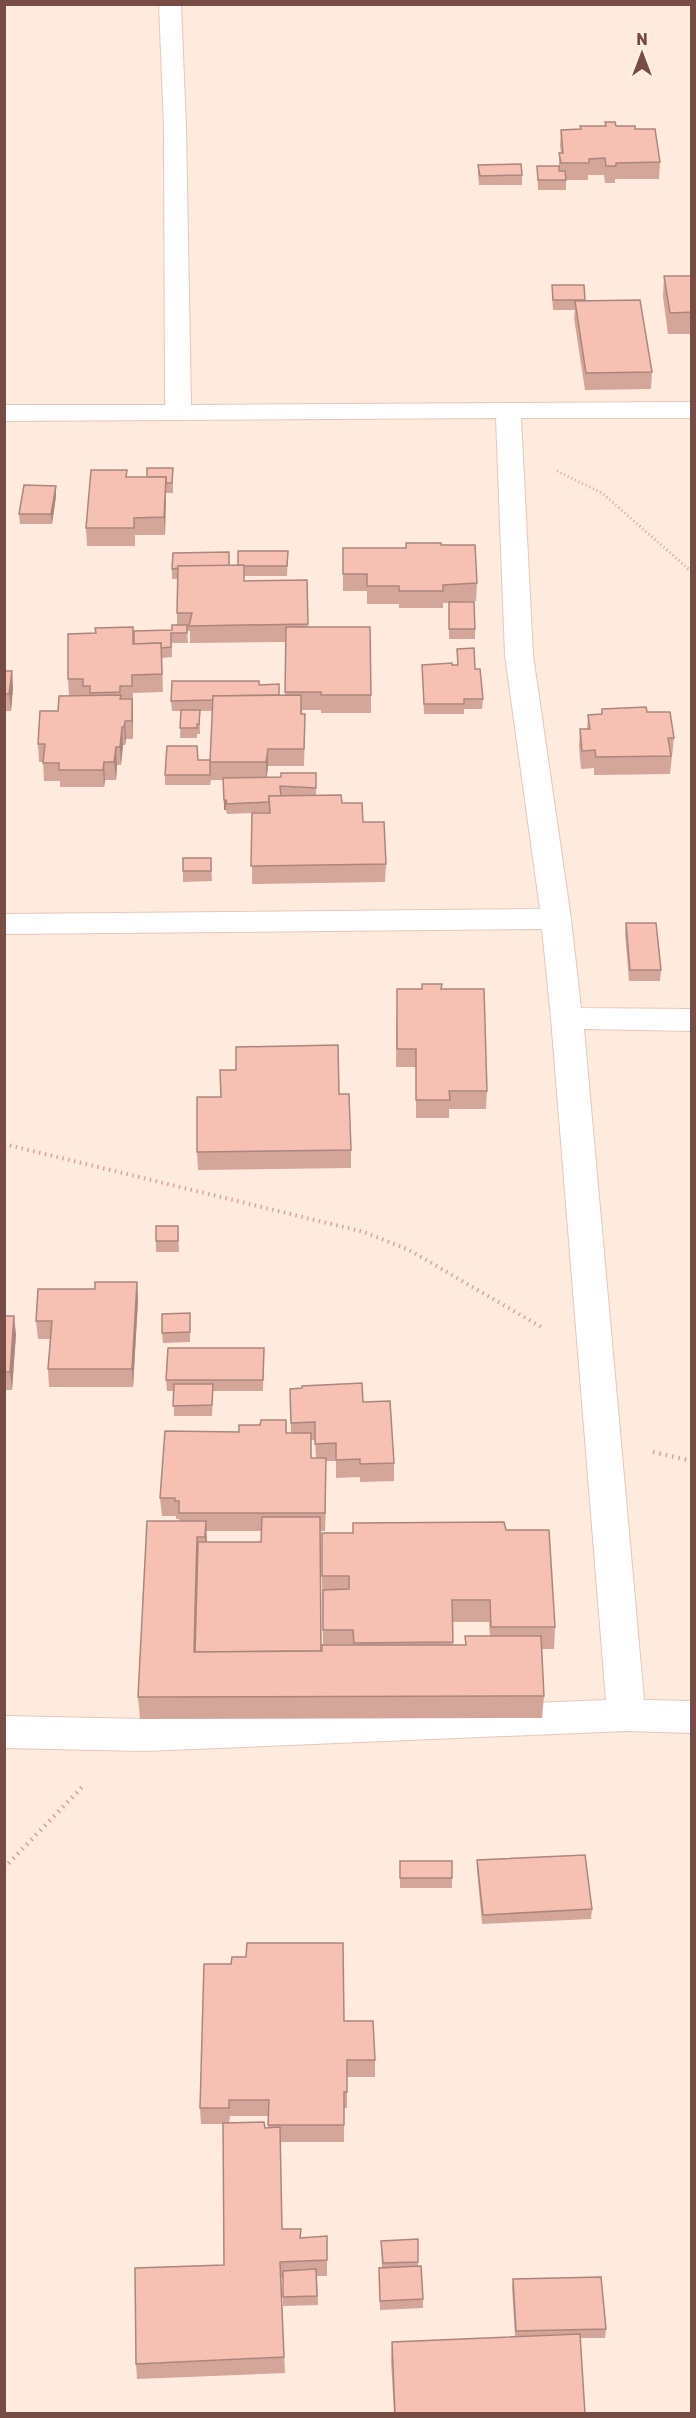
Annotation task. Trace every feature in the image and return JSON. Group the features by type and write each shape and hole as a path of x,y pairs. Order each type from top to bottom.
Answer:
{"street":[{"path":"170,4 175,128 178,412"},
{"path":"508,409 519,656 556,919 567,1018 626,1715"},
{"path":"4,413 508,409 692,410"},
{"path":"4,924 556,919"},
{"path":"567,1018 692,1020"},
{"path":"4,1732 132,1736 626,1715 692,1717"}],"path":[{"path":"509,453 552,468 602,493 692,572"},
{"path":"4,1144 364,1232 409,1250 596,1358"},
{"path":"4,1868 132,1736"}],"building":[{"path":"605,122 615,122 616,126 635,126 635,129 655,129 660,162 616,163 616,166 606,166 605,158 589,159 589,163 561,163 559,153 563,153 561,130 581,129 580,126 606,126"},
{"path":"521,164 522,175 480,176 478,165"},
{"path":"537,166 559,166 559,171 565,171 566,180 538,180"},
{"path":"664,276 692,276 692,312 670,313"},
{"path":"552,285 584,285 585,300 553,300"},
{"path":"640,300 652,372 586,373 575,301"},
{"path":"147,468 173,468 172,483 166,483 166,477 147,477"},
{"path":"91,470 127,470 126,477 166,477 164,517 134,518 134,528 86,528"},
{"path":"24,485 56,486 51,514 19,514"},
{"path":"406,543 475,545 477,583 443,585 443,591 399,591 399,586 367,586 367,574 343,574 343,548 406,548"},
{"path":"238,551 288,551 287,566 238,566"},
{"path":"229,552 229,566 178,566 172,569 173,553"},
{"path":"244,565 244,581 307,580 308,624 189,626 192,613 177,613 178,566"},
{"path":"449,602 474,602 475,629 449,629"},
{"path":"172,625 187,625 187,633 171,633 171,647 161,648 161,643 134,644 134,631 172,630"},
{"path":"133,627 133,644 161,643 162,674 132,675 132,686 120,686 120,692 90,693 90,686 83,686 83,679 68,679 68,634 96,633 95,628"},
{"path":"286,627 370,627 371,695 285,692"},
{"path":"474,648 475,669 480,669 483,699 464,699 464,704 424,704 422,665 452,663 452,665 458,665 457,649"},
{"path":"4,671 12,671 9,694 4,694"},
{"path":"172,681 259,681 259,685 279,684 279,695 213,696 213,700 171,701"},
{"path":"121,695 120,699 132,699 132,721 125,721 122,727 120,747 116,747 114,762 104,762 103,770 59,770 59,763 43,763 45,744 38,744 40,711 58,711 59,696"},
{"path":"301,695 301,714 305,714 304,749 268,749 266,762 210,762 213,696"},
{"path":"646,707 647,712 670,712 674,738 668,738 671,756 596,757 595,750 582,751 580,729 590,729 588,715 602,714 602,709"},
{"path":"181,710 200,710 197,728 180,728"},
{"path":"167,746 197,746 198,760 210,760 210,775 165,775"},
{"path":"281,773 316,773 316,788 280,786 281,796 269,796 269,802 227,804 224,800 223,778 281,777"},
{"path":"341,795 342,803 362,803 363,822 384,822 386,864 251,866 252,813 270,813 269,796"},
{"path":"183,858 211,858 211,871 183,871"},
{"path":"626,923 656,923 661,970 630,970"},
{"path":"422,984 442,984 441,989 484,989 487,1091 449,1091 450,1100 416,1100 416,1049 397,1049 397,989 422,989"},
{"path":"338,1045 339,1094 349,1094 351,1150 197,1152 197,1097 221,1097 220,1070 236,1070 236,1047"},
{"path":"156,1226 178,1226 178,1241 156,1241"},
{"path":"95,1282 137,1282 132,1369 48,1369 52,1321 36,1321 38,1289 95,1289"},
{"path":"190,1313 190,1332 162,1333 162,1314"},
{"path":"4,1316 14,1316 10,1372 4,1372"},
{"path":"168,1348 264,1348 263,1380 166,1380"},
{"path":"362,1383 363,1402 390,1401 394,1463 360,1464 360,1459 336,1460 336,1443 315,1444 315,1422 291,1423 290,1389 302,1388 302,1386"},
{"path":"174,1384 213,1384 212,1405 173,1406"},
{"path":"261,1420 286,1420 286,1433 311,1433 311,1458 326,1458 325,1513 179,1513 179,1501 175,1501 175,1498 160,1498 165,1431 239,1432 239,1425 260,1425"},
{"path":"262,1517 320,1517 321,1651 195,1652 198,1542 261,1542"},
{"path":"147,1521 206,1521 205,1537 197,1537 194,1652 322,1651 322,1645 466,1645 465,1636 541,1636 544,1696 138,1697"},
{"path":"504,1522 506,1530 549,1530 555,1627 491,1627 490,1600 452,1600 453,1642 354,1643 353,1630 323,1630 323,1590 349,1589 349,1576 322,1576 322,1533 353,1533 353,1523"},
{"path":"585,1855 592,1909 483,1915 477,1860"},
{"path":"400,1861 452,1861 452,1878 400,1878"},
{"path":"247,1943 343,1943 344,2021 373,2021 375,2060 347,2060 344,2125 268,2125 269,2100 229,2100 229,2108 200,2108 204,1964 231,1964 232,1957 246,1957"},
{"path":"264,2122 265,2128 280,2127 282,2229 301,2229 300,2238 327,2236 327,2260 280,2262 284,2357 136,2364 135,2268 224,2265 223,2123"},
{"path":"418,2239 418,2262 383,2263 381,2241"},
{"path":"421,2266 423,2299 380,2301 379,2268"},
{"path":"316,2269 317,2296 283,2297 283,2271"},
{"path":"601,2277 606,2329 516,2331 513,2279"},
{"path":"580,2334 585,2414 395,2414 392,2342"}]}
